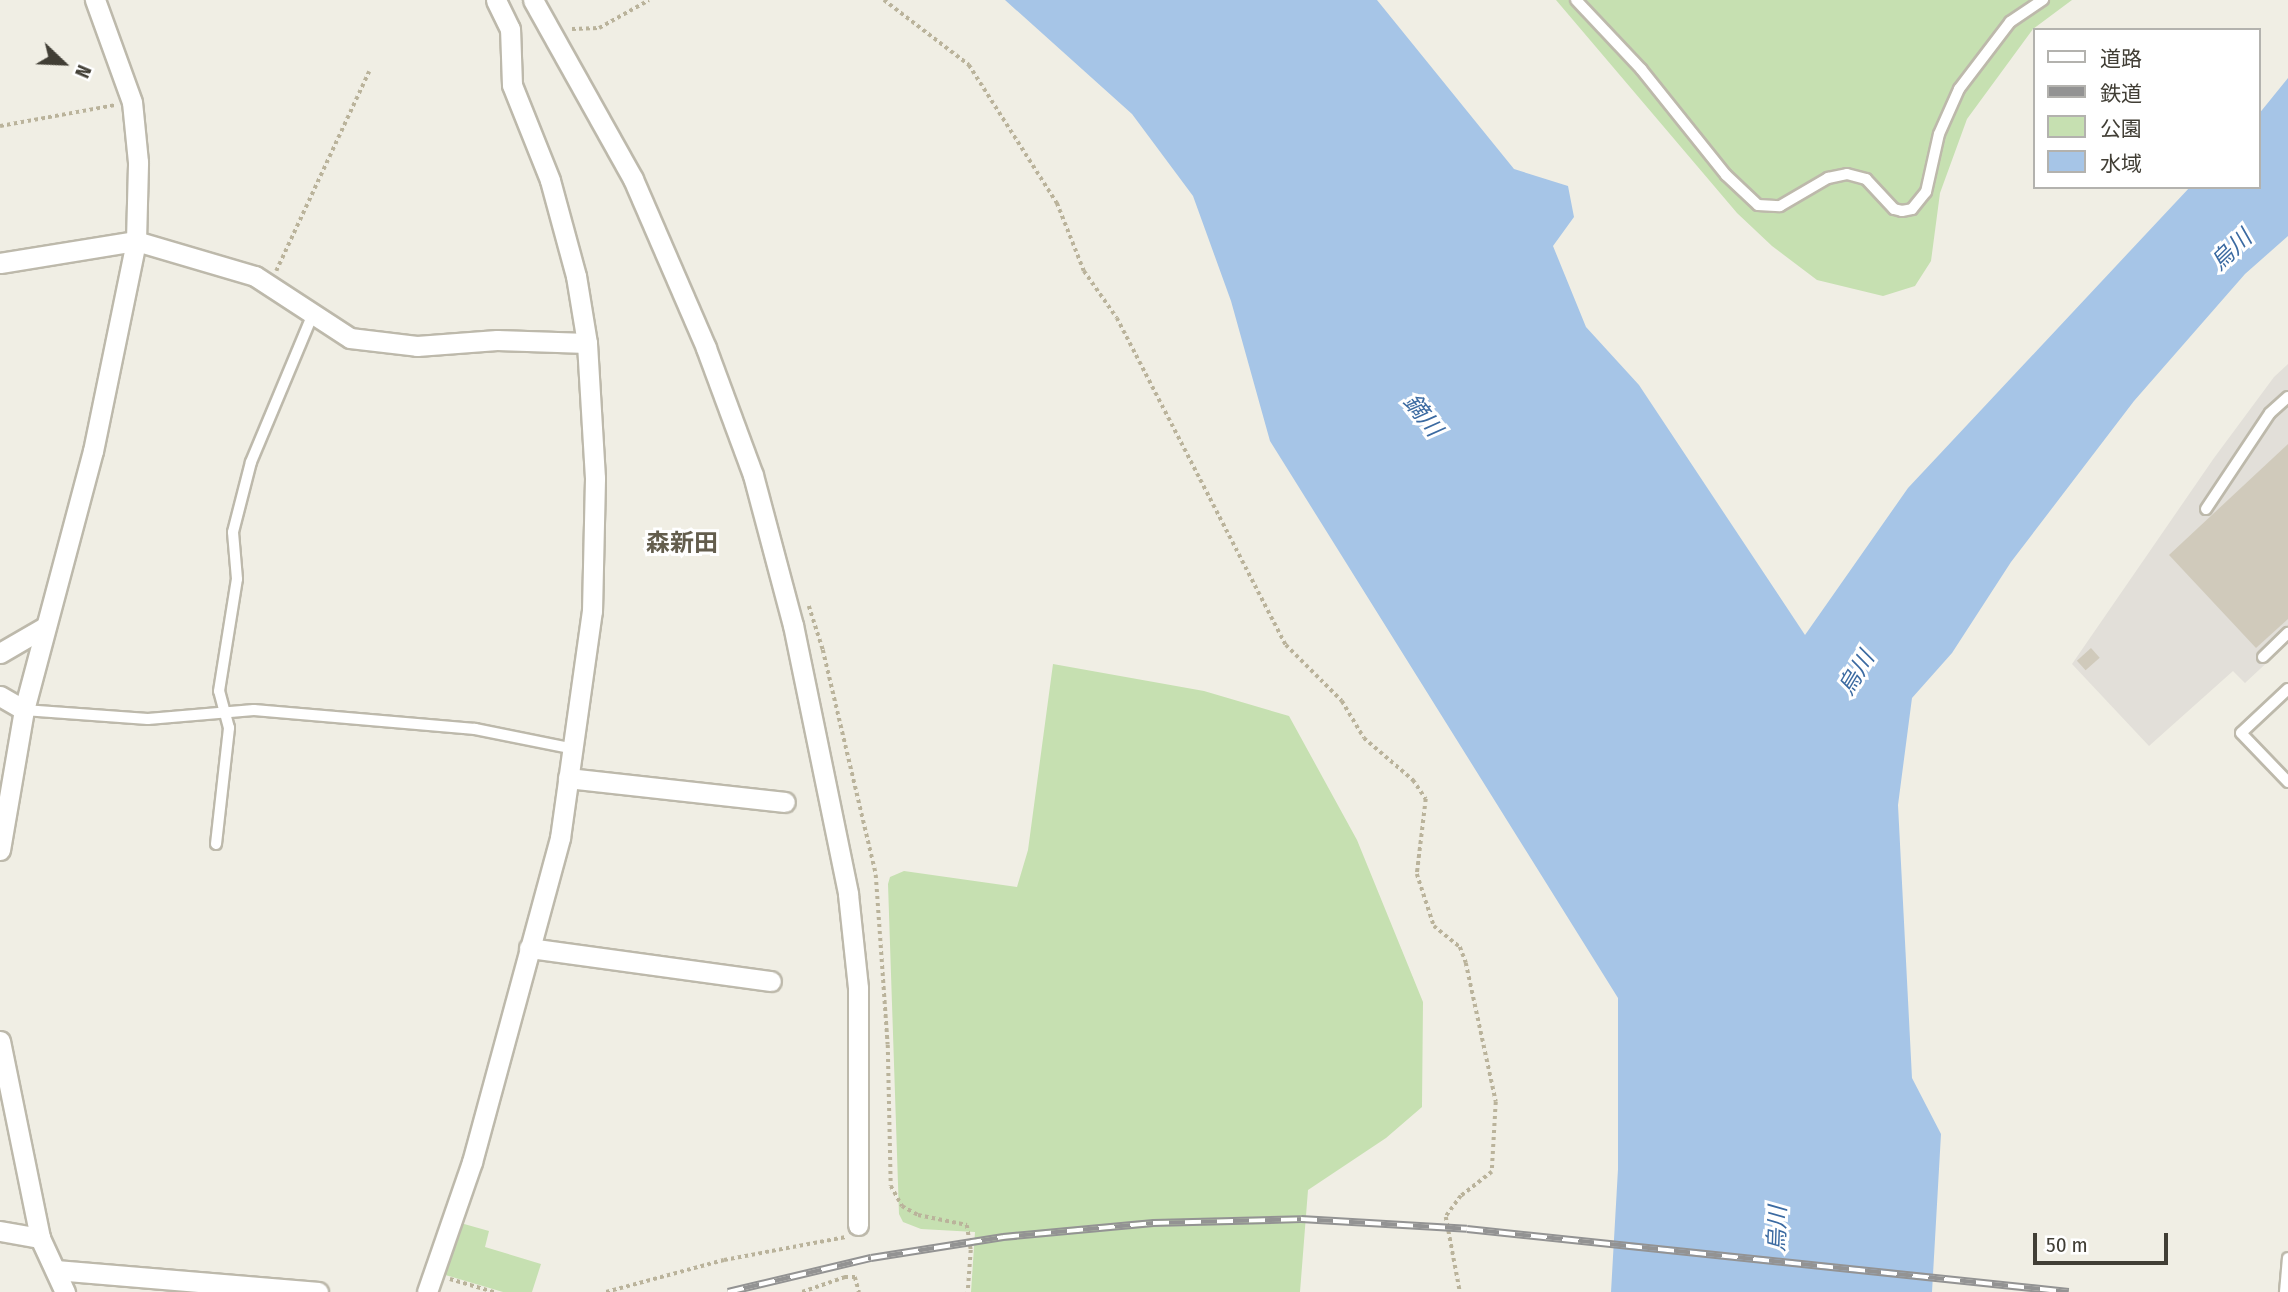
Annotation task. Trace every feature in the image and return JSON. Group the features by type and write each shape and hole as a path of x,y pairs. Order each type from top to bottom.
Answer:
{"street":[{"path":"0,850 24,710 43,628 93,451 136,241 138,162 132,102 95,0"},
{"path":"431,1283 472,1162 560,838 575,749 592,611 595,478 587,343 576,276 550,180 512,85 510,29 496,0"},
{"path":"533,0 633,179 706,348 753,475 793,625 848,894 858,988 858,1225"},
{"path":"0,263 136,241 256,276 349,338 417,346 497,340 587,343"},
{"path":"0,653 43,628"},
{"path":"0,696 24,710"},
{"path":"568,778 785,802"},
{"path":"529,948 771,981"},
{"path":"0,1041 40,1238 65,1292"},
{"path":"0,1231 40,1238"},
{"path":"57,1270 318,1292"}],"lane":[{"path":"1576,0 1750,200 1764,208 1780,206 1828,178 1847,174 1866,179 1894,209 1902,211 1912,209 1926,192 1939,134 1959,89 2010,22 2043,0"},
{"path":"216,845 229,729 222,713 219,691 237,579 233,532 251,462 313,314"},
{"path":"2206,509 2270,413 2288,397"},
{"path":"2263,657 2288,633"},
{"path":"2288,689 2241,733 2288,782"},
{"path":"24,710 148,719 254,710 475,729 575,749"},
{"path":"2285,1292 2288,1258"}],"path":[{"path":"566,20 573,30 599,28 649,0"},
{"path":"884,0 969,65 1057,203 1084,271 1117,318 1286,645 1342,701 1364,738 1413,780 1426,799 1416,874 1434,926 1460,947 1466,963 1496,1102 1492,1172 1461,1196 1446,1217 1460,1292"},
{"path":"269,285 345,131 369,72"},
{"path":"0,126 132,102"},
{"path":"806,598 824,650 876,875 888,1045 891,1186 902,1206 918,1215 967,1225 971,1250 968,1292"},
{"path":"607,1292 724,1260 839,1240 858,1225"},
{"path":"803,1292 845,1277 855,1278 859,1292"},
{"path":"431,1283 494,1292"}],"shaded area":[{"path":"2288,364 2288,643 2245,683 2233,671 2149,746 2072,664 2214,458 2274,377"}],"green space":[{"path":"1556,0 2072,0 2032,28 1967,119 1940,193 1931,261 1915,286 1883,296 1817,280 1772,246 1737,213"},
{"path":"1053,664 1204,691 1289,716 1357,840 1423,1002 1422,1107 1386,1138 1308,1190 1300,1292 971,1292 975,1232 921,1229 903,1222 899,1214 888,884 890,877 904,871 1017,887 1028,850"},
{"path":"457,1222 489,1231 485,1247 541,1264 532,1292 503,1292 442,1274"}],"water":[{"path":"1005,0 1377,0 1514,169 1568,186 1574,217 1553,246 1586,327 1639,385 1805,635 1908,488 2188,189 2260,189 2260,113 2288,78 2288,236 2245,274 2134,401 2011,562 1952,653 1912,698 1898,805 1912,1078 1941,1134 1932,1292 1611,1292 1618,1169 1618,998 1270,441 1231,301 1193,196 1132,114"}],"building":[{"path":"2288,444 2288,619 2256,648 2169,555"},
{"path":"2091,648 2100,658 2086,670 2077,661"}],"railway":[{"path":"728,1292 871,1258 1003,1237 1153,1223 1301,1219 1467,1229 2069,1292"}],"district":[{"name":"森新田","path":"682,544"}],"water label":[{"name":"烏川","path":"2231,250"},
{"name":"鏑川","path":"1423,415"},
{"name":"烏川","path":"1856,673"},
{"name":"烏川","path":"1777,1229"}]}
